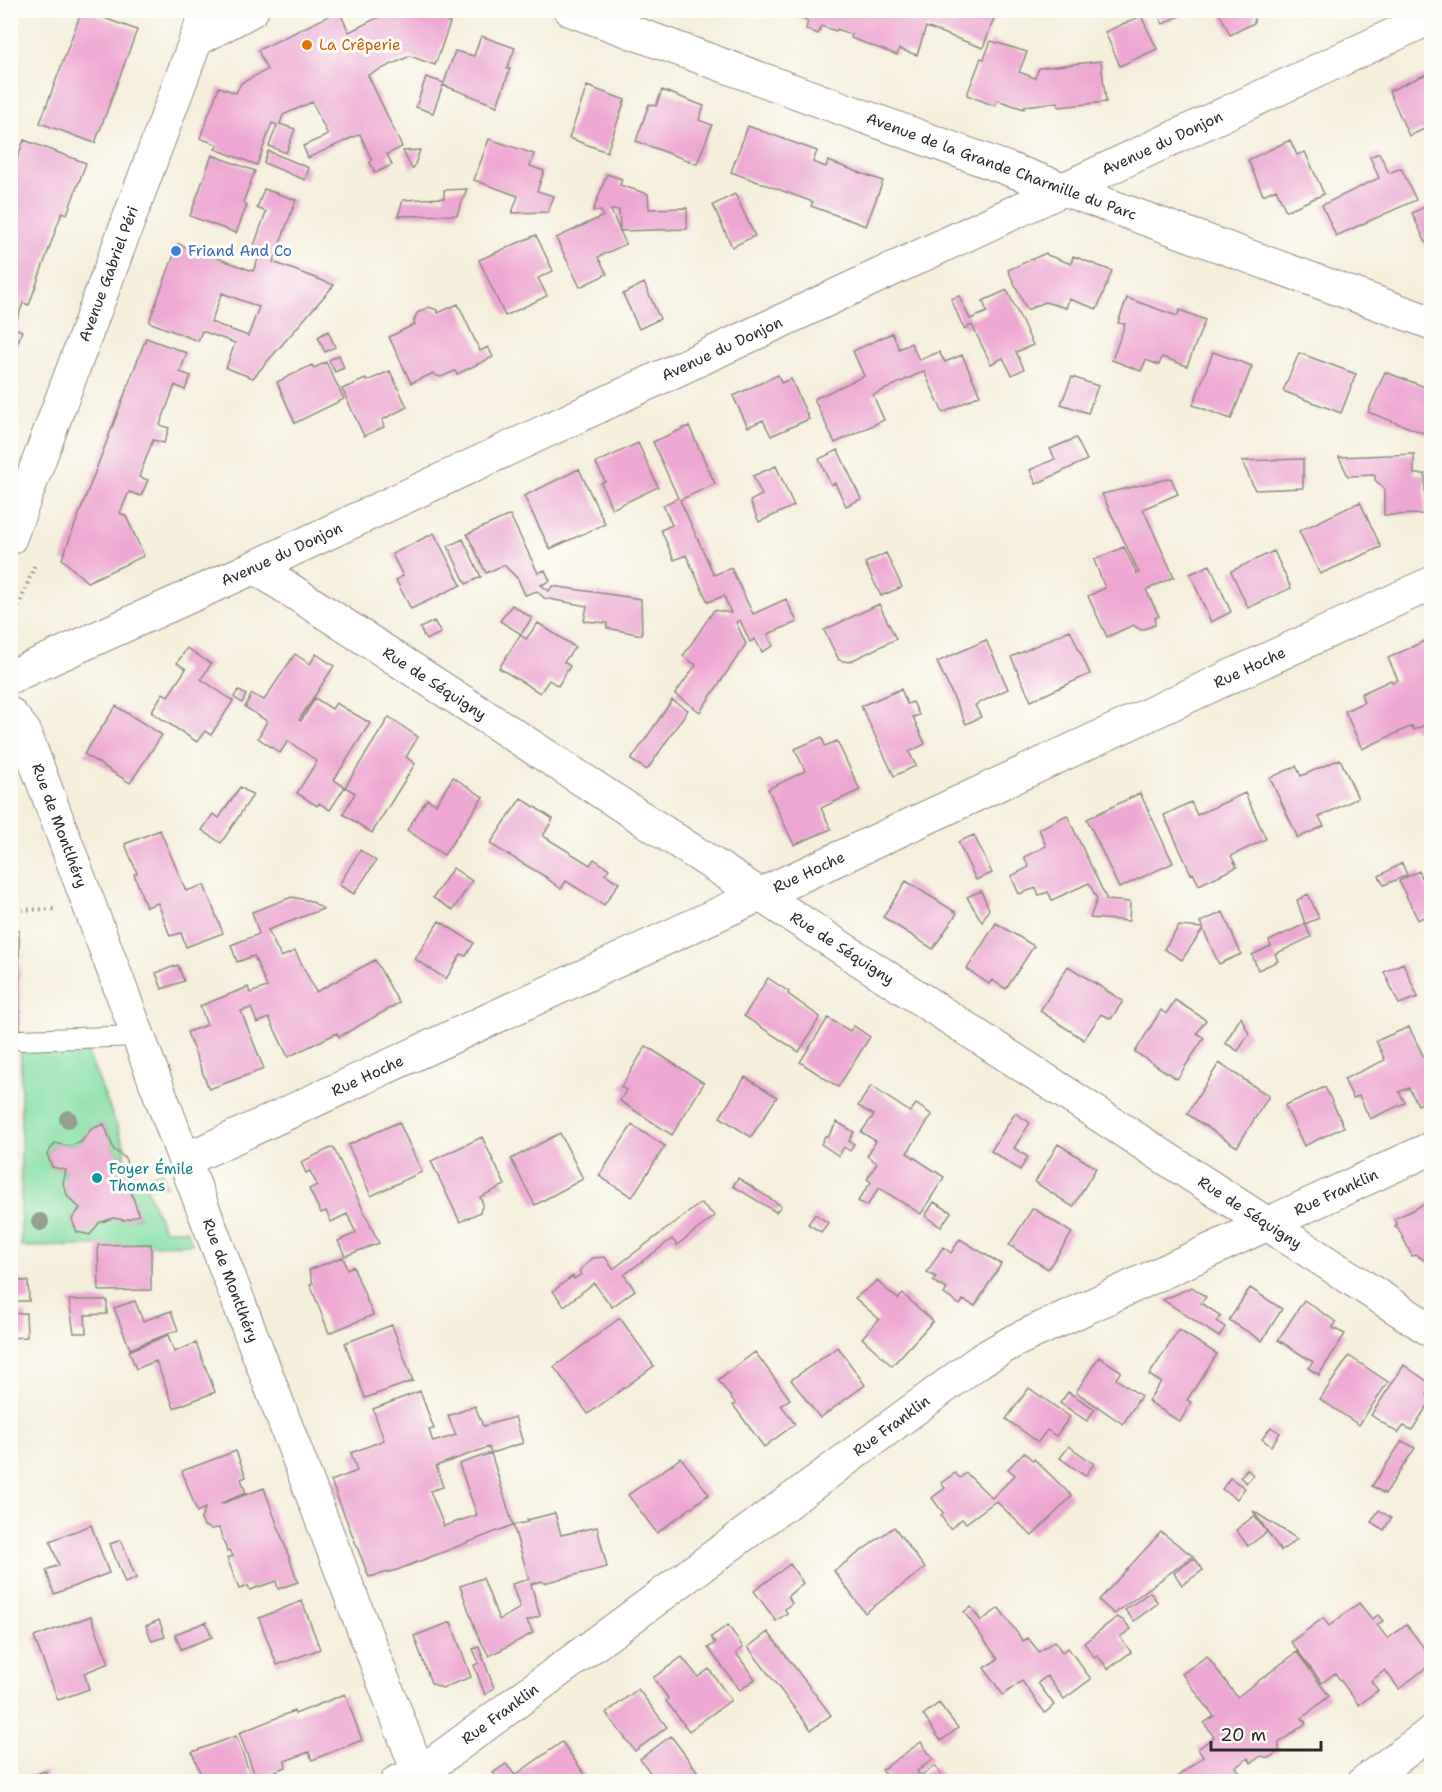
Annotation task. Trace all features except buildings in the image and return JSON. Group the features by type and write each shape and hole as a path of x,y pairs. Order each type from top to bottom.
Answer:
{"street":[{"path":"202,25 252,10"},
{"name":"Avenue de la Grande Charmille du Parc","path":"571,10 1431,323"},
{"name":"Avenue du Donjon","path":"10,677 255,567 1431,17"},
{"name":"Avenue Gabriel Péri","path":"10,538 202,25"},
{"name":"Rue de Séquigny","path":"255,567 1431,1331"},
{"name":"Rue Hoche","path":"185,1160 1431,583"},
{"name":"Rue de Montlhéry","path":"10,714 24,731 413,1779"},
{"name":"Rue Franklin","path":"413,1779 981,1360 1014,1341 1431,1148"},
{"path":"1364,1782 1431,1732"}],"lane":[{"path":"21,1040 138,1036"}],"green space":[{"path":"21,1050 87,1051 125,1147 125,1158 114,1150 104,1124 91,1129 81,1142 69,1146 55,1143 47,1154 52,1167 66,1170 64,1187 80,1208 72,1219 77,1232 113,1218 125,1220 139,1216 128,1183 130,1172 144,1178 161,1171 167,1186 146,1187 164,1230 187,1230 192,1244 21,1247"}],"place":[{"name":"La Crêperie","path":"307,45"},
{"name":"Friand And Co","path":"176,251"},
{"name":"Foyer Émile Thomas","path":"97,1178"}]}
